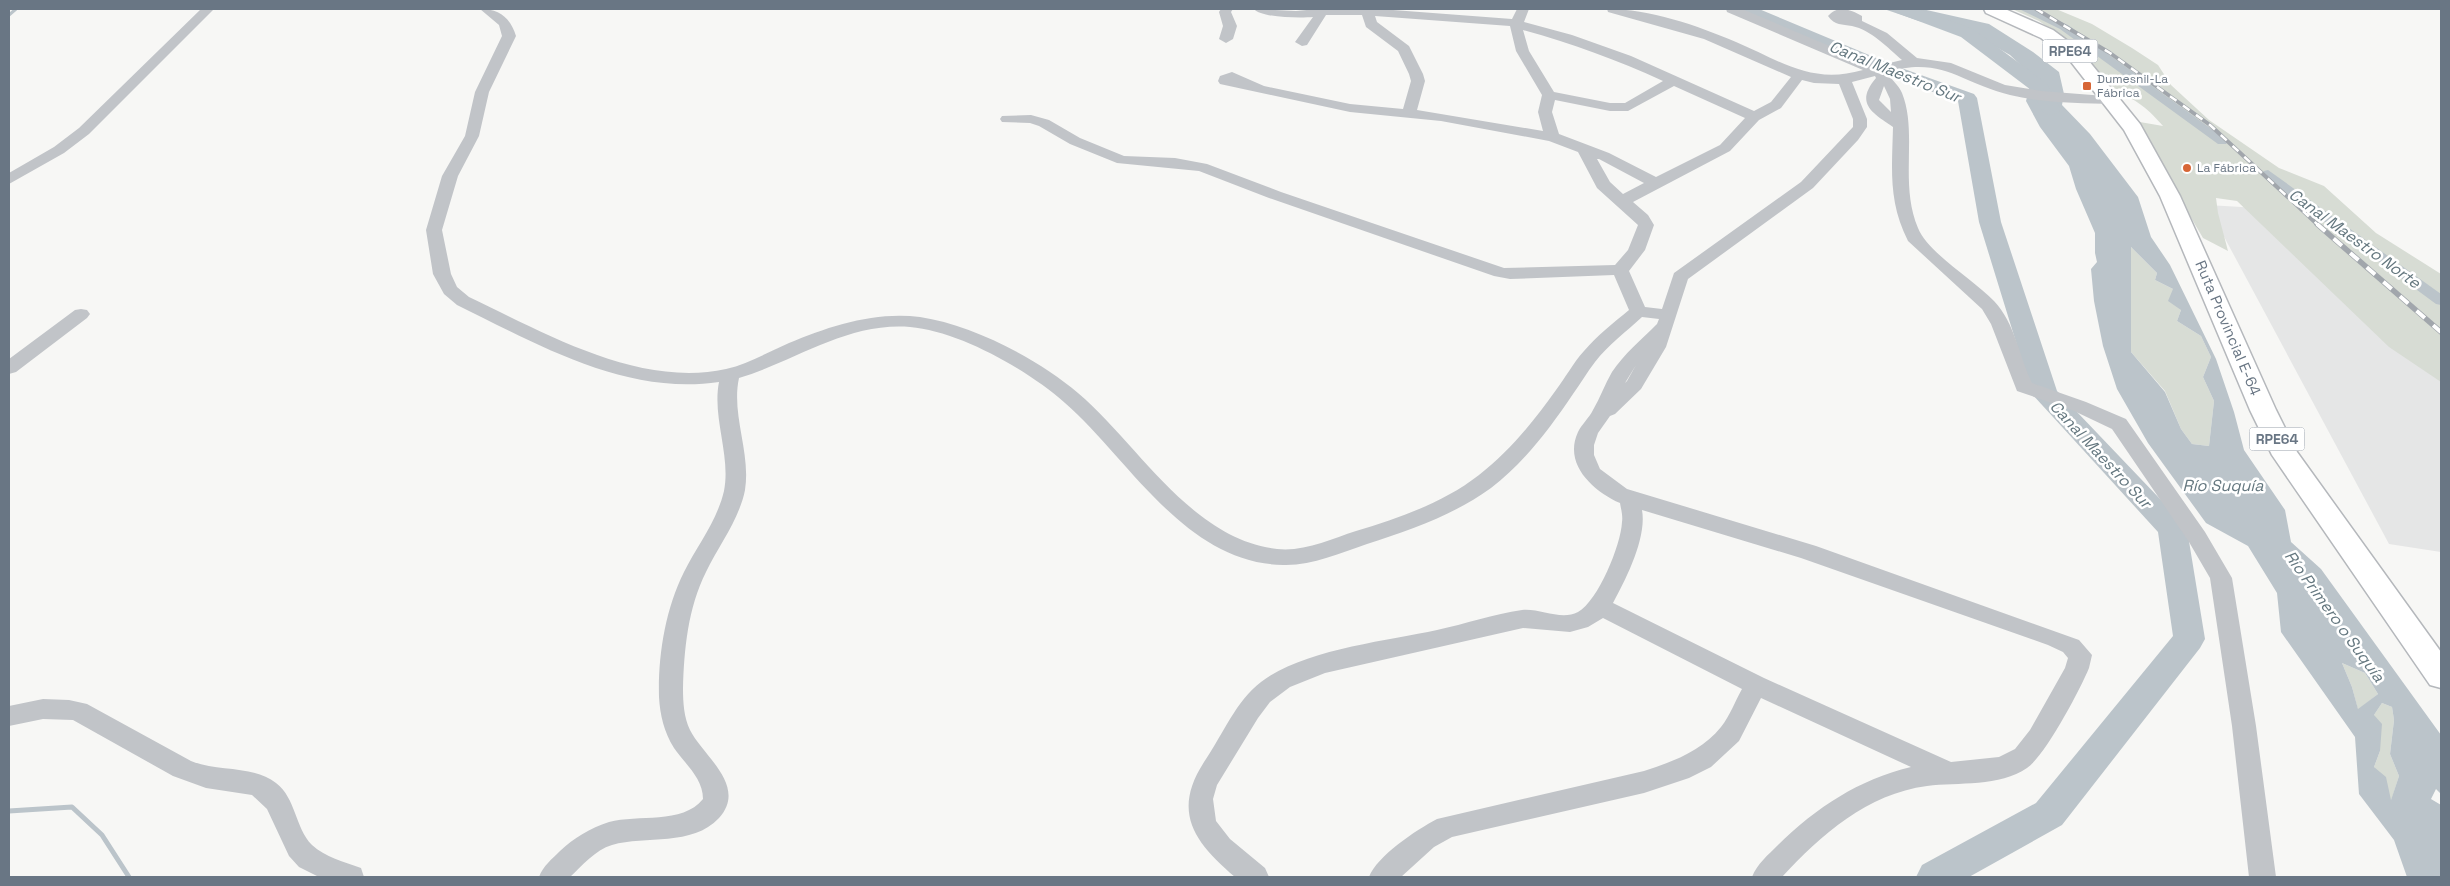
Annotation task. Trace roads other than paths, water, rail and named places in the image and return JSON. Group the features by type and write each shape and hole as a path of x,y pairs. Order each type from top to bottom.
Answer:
{"main road":[{"name":"Ruta Provincial E-64","path":"1992,9 2036,28 2070,51 2113,100 2142,142 2170,196 2263,410 2285,455 2441,676"}],"street":[{"path":"9,179 80,135 208,9"},
{"path":"486,9 505,23 509,36 482,92 472,136 450,176 437,214 434,230 442,274 450,290 463,302 550,344 600,363 694,379 730,374 828,335 884,322 920,322 956,333 1024,364 1057,386 1073,399 1183,512 1204,529 1238,549 1279,558 1312,553 1397,526 1438,510 1482,483 1517,451 1556,405 1592,352 1638,311"},
{"path":"1226,39 1230,26 1225,12 1227,9"},
{"path":"1260,9 1296,15 1322,11 1367,11 1450,16 1517,24 1626,59 1754,117"},
{"path":"1523,9 1517,24 1517,36 1520,47 1549,95 1545,112 1552,138"},
{"path":"1613,9 1683,27 1722,41 1799,75 1823,80 1844,80 1879,73 1912,62 1935,63 1951,66 1989,84 2007,90 2082,99 2113,100"},
{"path":"1732,9 1879,73"},
{"path":"1302,42 1318,20 1322,11"},
{"path":"1367,11 1371,24 1404,49 1416,74 1418,81 1409,113"},
{"path":"1830,11 1837,19 1854,22 1882,36 1912,62"},
{"path":"1879,73 1872,89 1871,99 1874,106 1900,125 1900,196 1909,227 1916,241 1988,304 1997,316 2005,332 2024,387 2079,406 2119,424 2196,537 2221,578 2241,707 2263,877"},
{"path":"1620,202 1725,148 1754,117 1776,104 1799,75"},
{"path":"1549,95 1610,107 1628,107 1674,80"},
{"path":"1765,877 1783,858 1829,817 1857,798 1916,777 2001,768 2016,763 2030,750 2080,662 2080,655 2071,646 1808,552 1613,493 1592,475 1584,446 1588,433 1600,418 1634,385 1657,347 1667,321 1677,284 1686,271 1754,226 1807,185 1853,137 1860,127 1860,119 1844,80"},
{"path":"1260,89 1350,108 1409,113 1552,138 1584,149 1655,183"},
{"path":"1007,119 1031,119 1044,123 1075,141 1122,160 1176,163 1202,167 1275,195 1500,272 1526,275 1620,270 1630,261 1639,247 1646,225 1642,218 1620,202 1603,185 1584,149"},
{"path":"1620,270 1638,311 1667,321"},
{"path":"9,368 81,314"},
{"path":"552,877 596,840 610,834 679,825 697,818 711,809 717,800 716,787 678,733 671,692 682,605 689,583 727,513 734,490 735,472 726,395 730,374"},
{"path":"1255,877 1213,840 1204,827 1200,812 1200,800 1206,782 1255,704 1268,690 1284,679 1330,663 1523,620 1538,619 1566,624 1588,617 1600,607 1630,536 1633,522 1630,499"},
{"path":"1600,607 1672,641 1756,685 1949,773"},
{"path":"1382,877 1425,839 1446,827 1644,782 1680,770 1702,759 1730,734 1756,685"},
{"path":"9,716 36,710 61,708 78,711 173,765 201,776 258,786 267,790 299,849 311,860 351,877"}],"water":[{"name":"Río Suquía","path":"1884,9 1922,9 1989,24 2033,52 2059,72 2064,94 2062,105 2090,134 2138,197 2151,237 2170,265 2216,359 2234,412 2244,450 2285,510 2291,542 2321,569 2441,735 2441,794 2436,789 2431,799 2441,805 2441,877 2407,877 2394,840 2359,794 2355,737 2281,632 2277,593 2248,546 2206,523 2148,443 2117,389 2103,346 2094,301 2091,269 2097,262 2095,233 2076,189 2069,166 2040,127 2026,101 2030,86 2028,72 2010,55 1968,31 1919,21","holes":["2131,247 2157,273 2155,280 2173,289 2168,301 2181,310 2177,321 2201,336 2211,357 2203,377 2214,401 2209,446 2192,444 2181,429 2165,392 2131,352","2342,663 2365,673 2378,694 2358,709 2352,687","2382,703 2392,707 2394,720 2390,754 2399,776 2391,800 2386,777 2374,767 2380,751 2382,724 2374,715"]}],"waterway":[{"path":"9,15 16,9"},
{"name":"Canal Maestro Sur","path":"1744,9 1886,69 1967,98 1990,222 2045,394 2172,529 2189,639 2049,814 1935,877"},
{"name":"Río Primero o Suquía","path":"1903,9 1967,33 2039,87 2051,109"},
{"name":"Canal Maestro Norte","path":"2024,9 2064,27 2222,141"},
{"name":"Canal Maestro Norte","path":"2268,174 2441,301"},
{"path":"9,811 72,807 102,835 129,877"}],"railway":[{"path":"2036,9 2110,53 2210,125 2318,225"},
{"path":"2317,224 2441,332"}],"place":[{"name":"Dumesnil-La Fábrica","path":"2087,86"},
{"name":"La Fábrica","path":"2187,168"}]}
